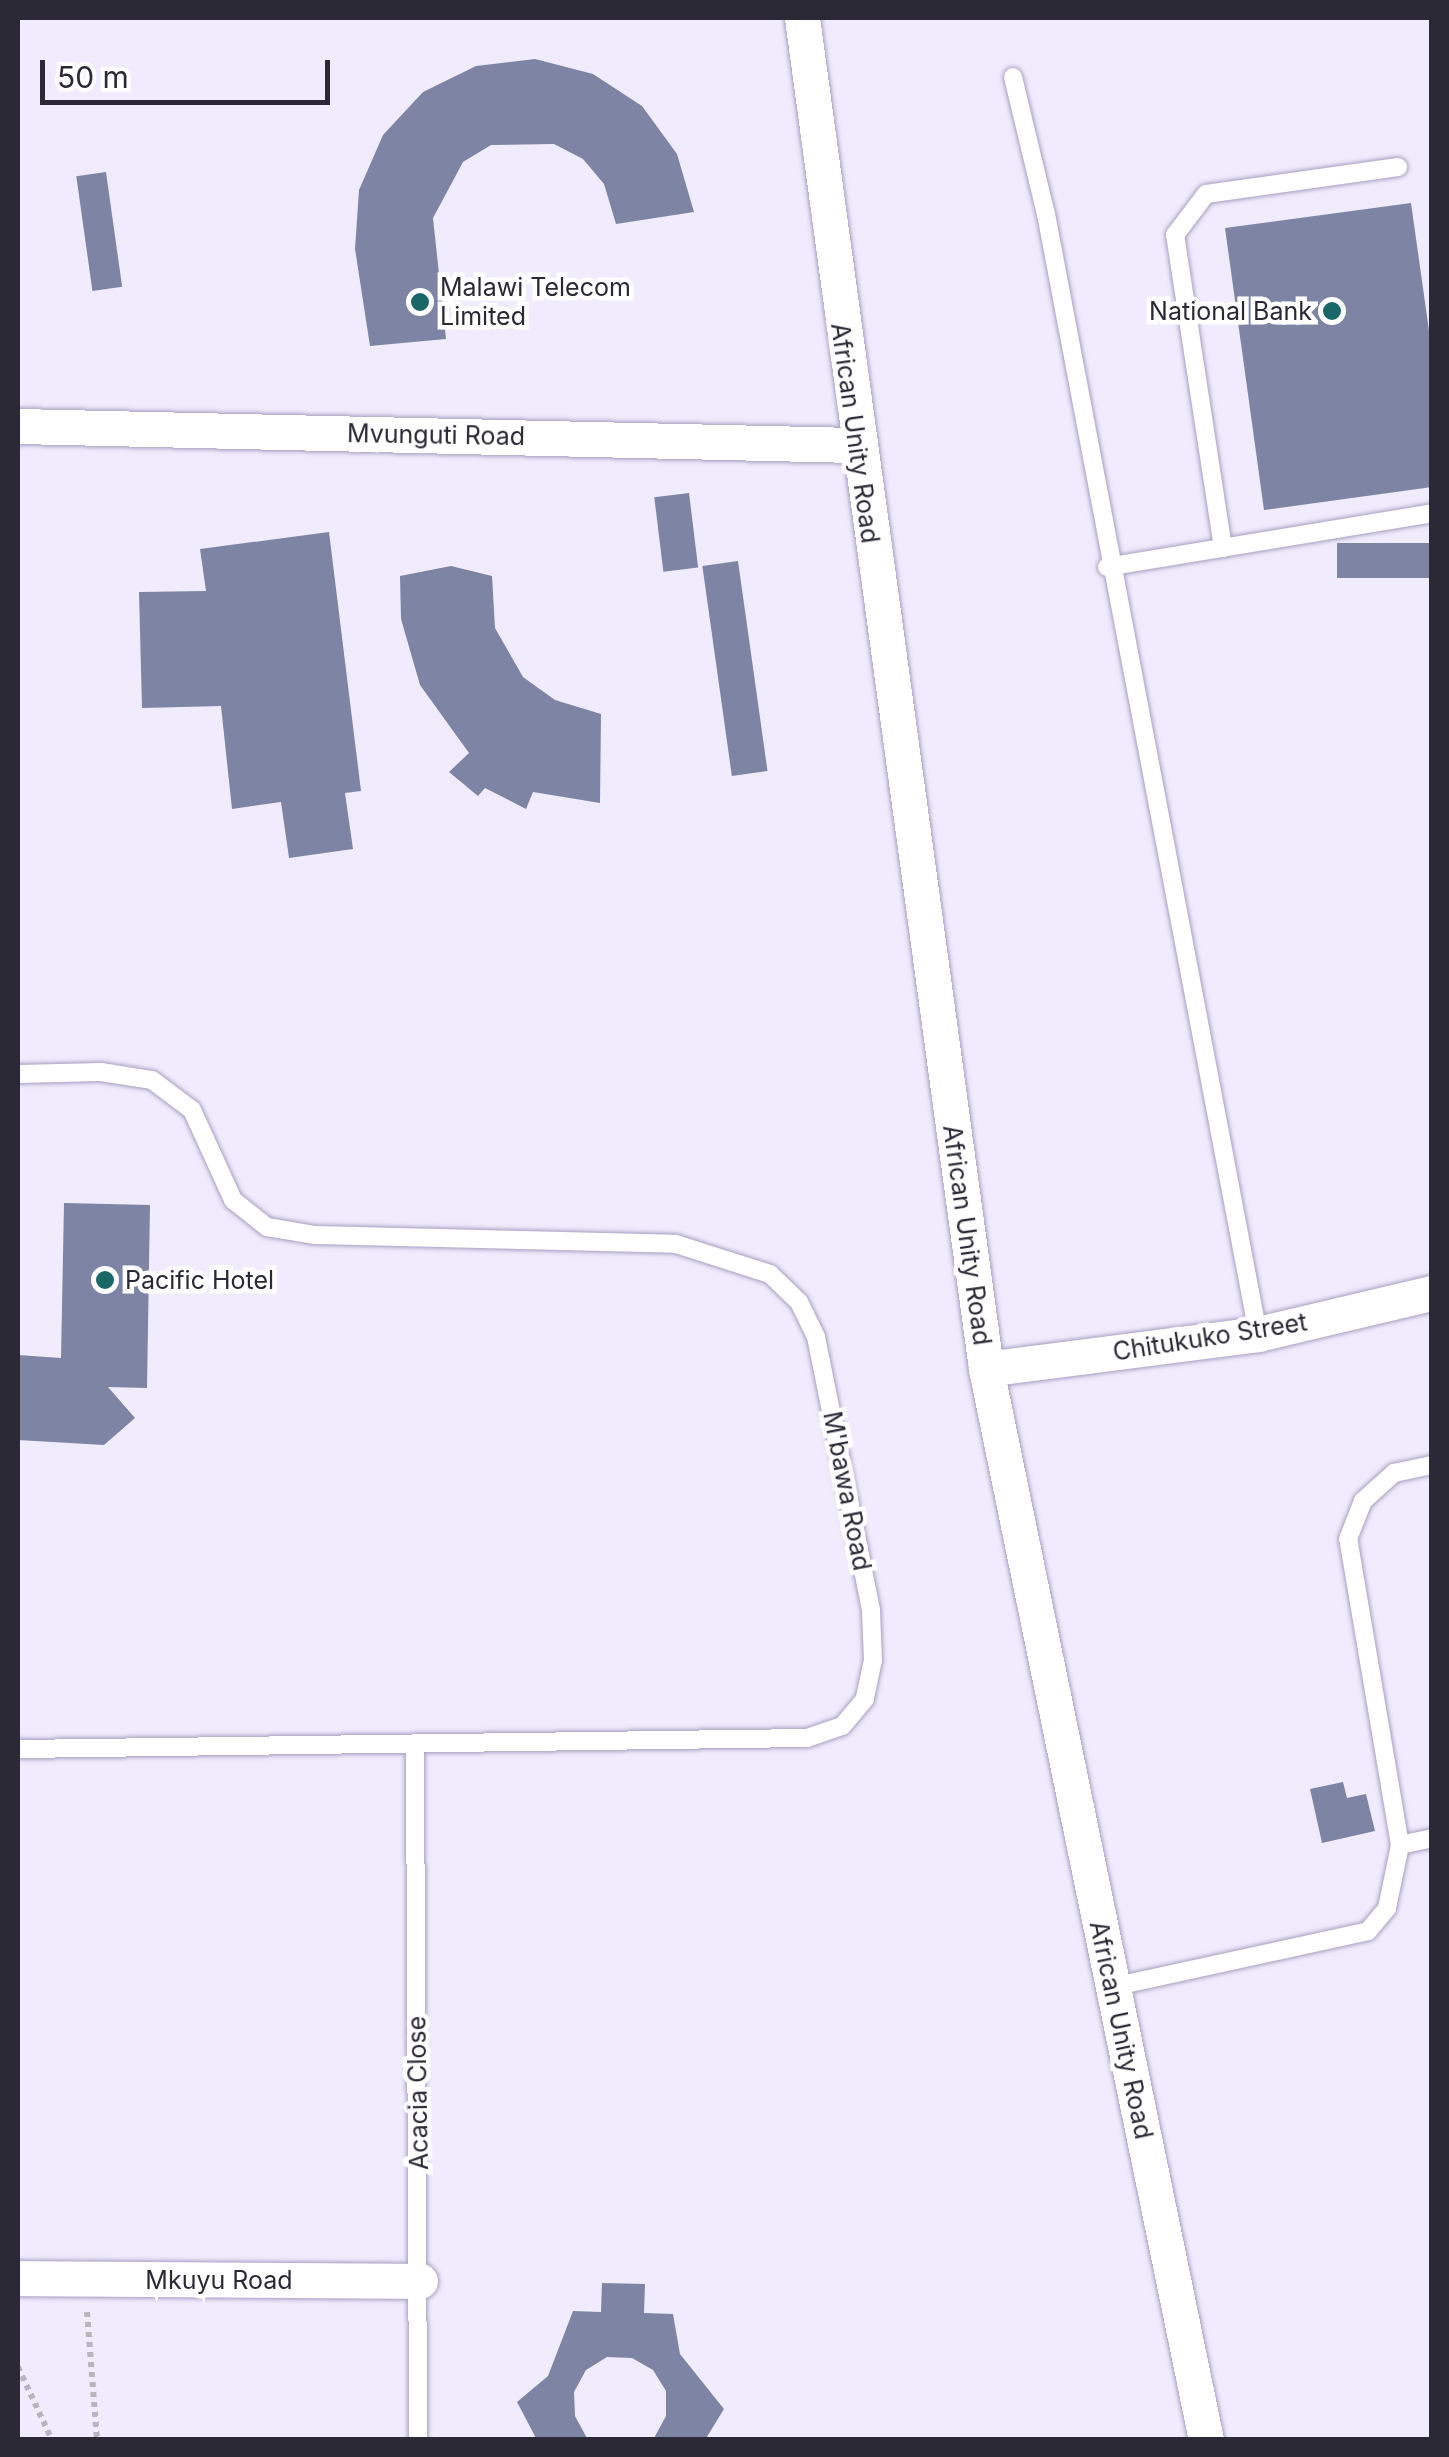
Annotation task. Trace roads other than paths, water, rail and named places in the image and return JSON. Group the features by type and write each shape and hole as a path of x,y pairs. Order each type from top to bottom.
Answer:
{"street":[{"name":"African Unity Road","path":"802,18 855,445 986,1369 1206,2440"},
{"name":"Mvunguti Road","path":"18,426 855,445"},
{"name":"Chitukuko Street","path":"986,1369 1258,1334 1432,1292"},
{"name":"Mkuyu Road","path":"18,2278 420,2281"}],"lane":[{"path":"1013,77 1046,214 1107,567 1258,1334"},
{"path":"1223,548 1175,235 1206,194 1398,167"},
{"path":"1107,567 1432,513"},
{"name":"M'bawa Road","path":"18,1074 101,1072 152,1080 192,1110 232,1200 267,1227 315,1235 676,1244 770,1274 799,1302 816,1336 872,1611 873,1660 865,1699 854,1712 807,1738 414,1747 18,1749"},
{"path":"1112,1987 1368,1931 1387,1908 1400,1845 1348,1539 1363,1501 1394,1473 1432,1465"},
{"name":"Acacia Close","path":"414,1747 418,2440"},
{"path":"1400,1845 1432,1838"}],"place":[{"name":"Malawi Telecom Limited","path":"420,302"},
{"name":"National Bank","path":"1332,311"},
{"name":"Pacific Hotel","path":"105,1280"}]}
